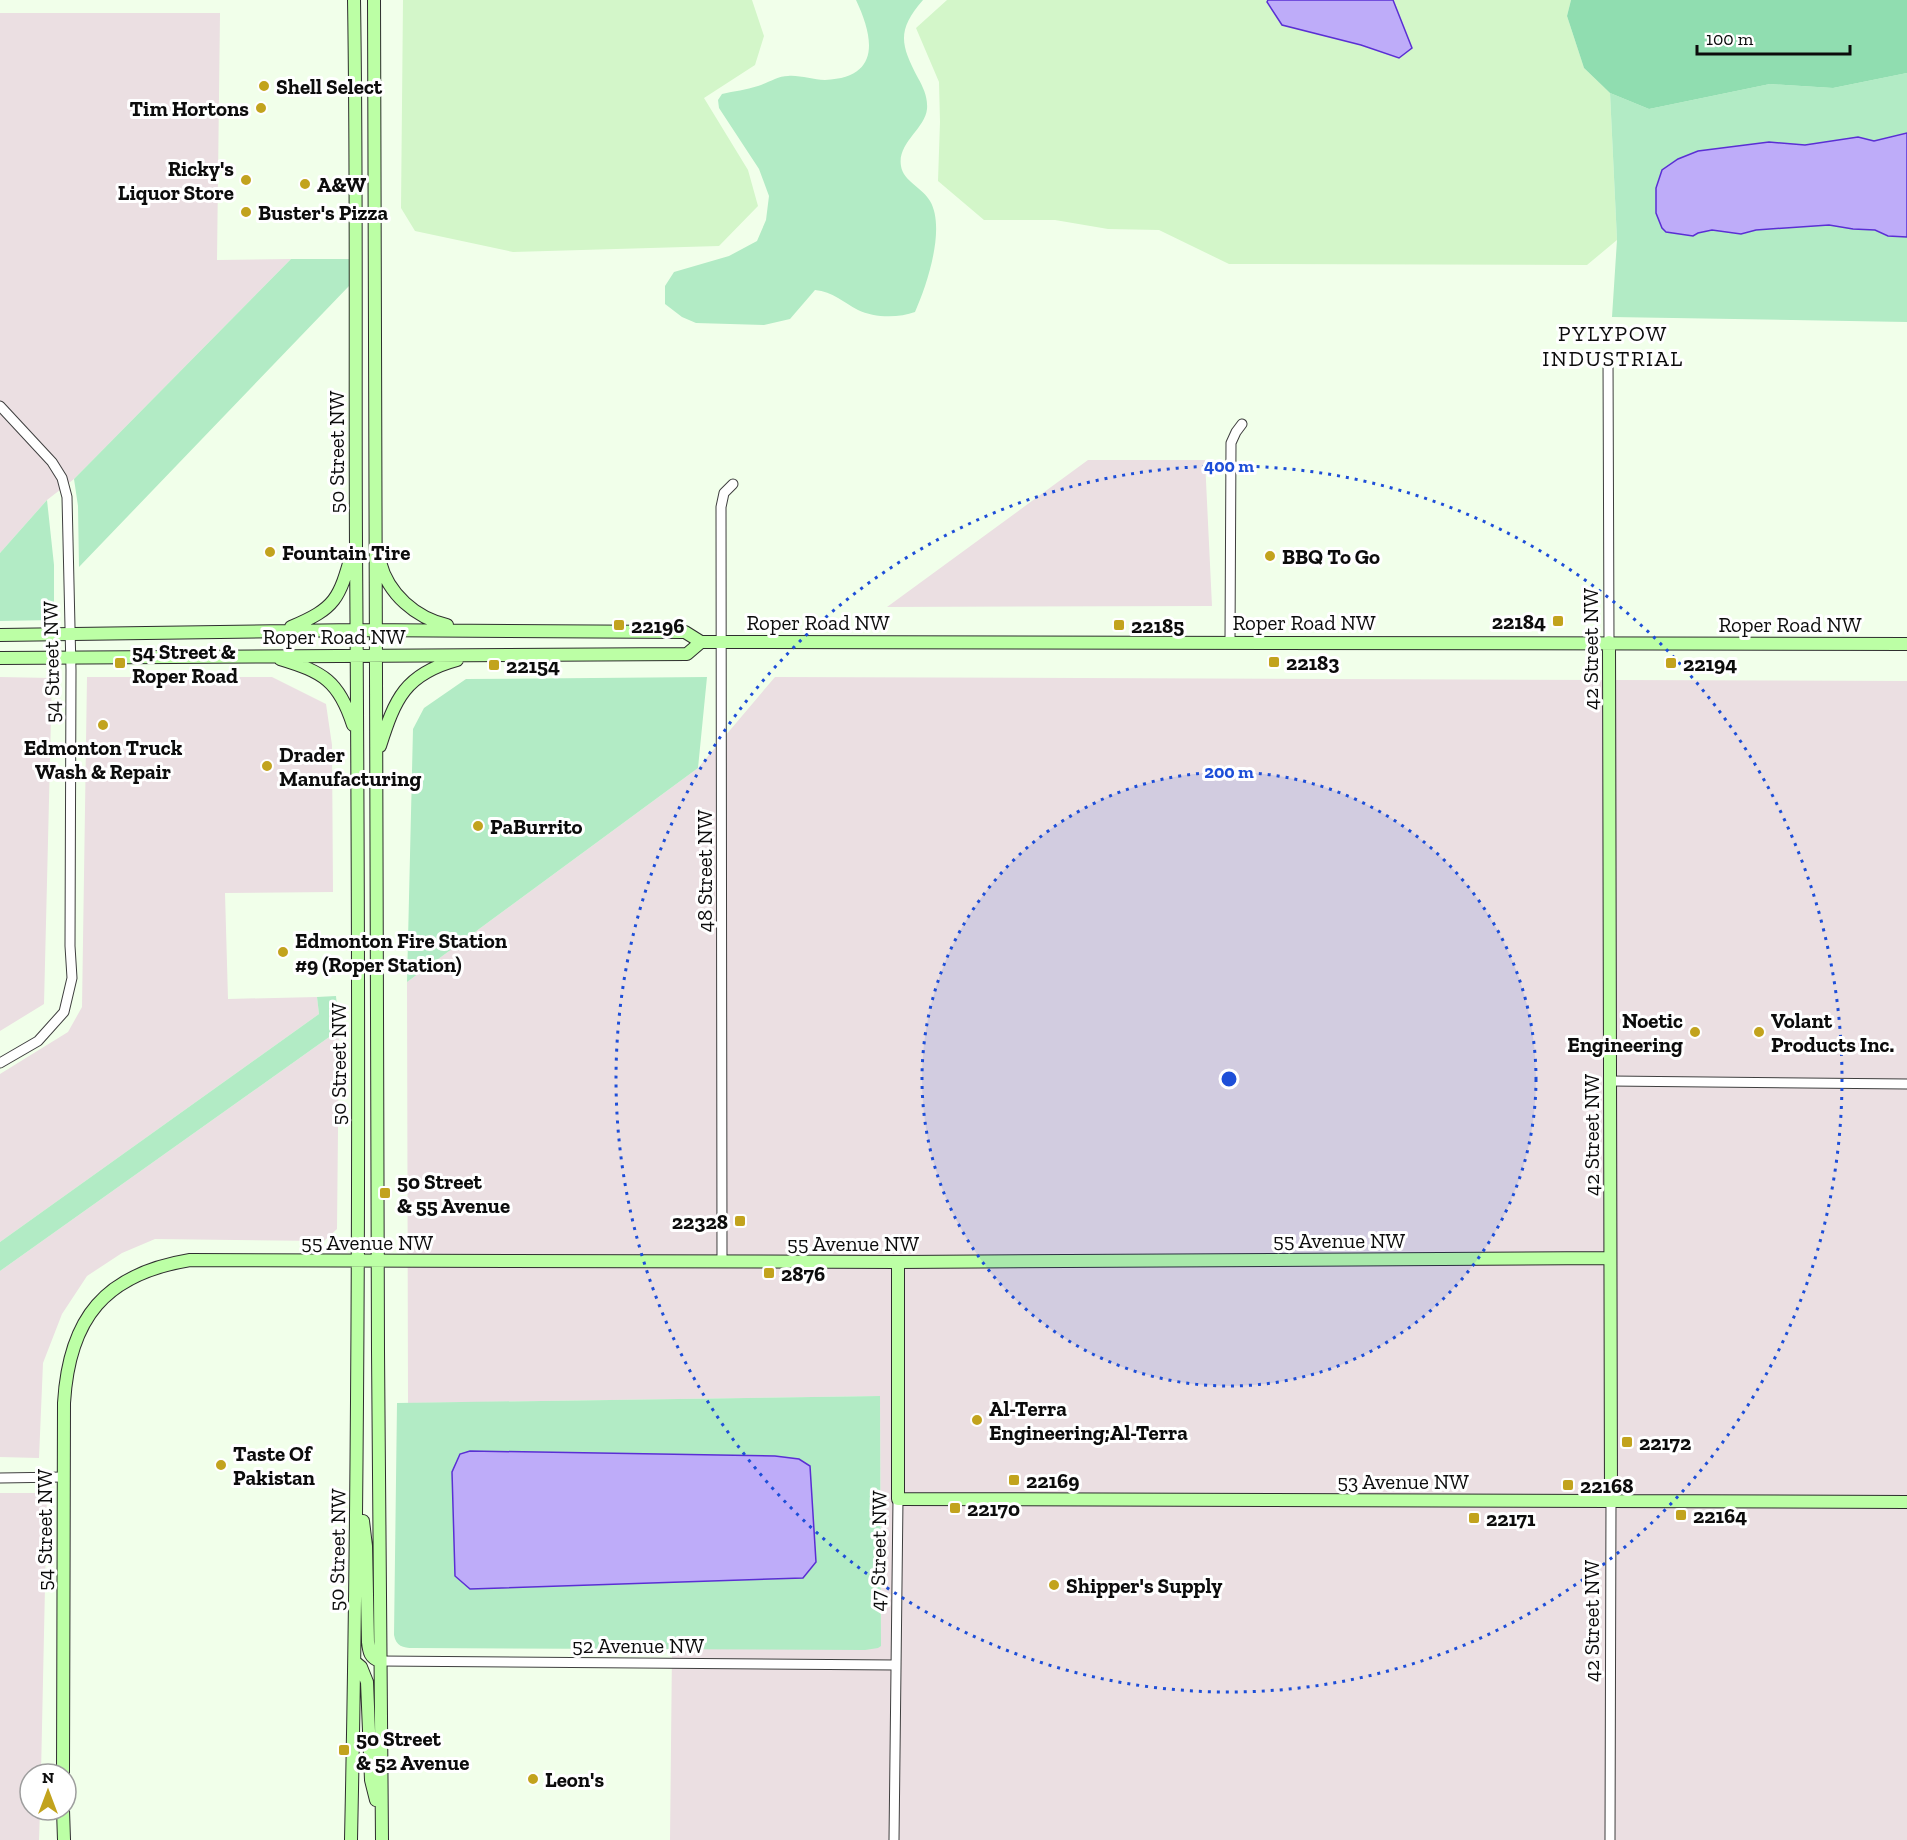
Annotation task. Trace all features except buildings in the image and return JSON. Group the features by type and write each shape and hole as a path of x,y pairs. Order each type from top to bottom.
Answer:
{"main road":[{"name":"50 Street NW","path":"351,1840 358,1478 359,876 354,0"},
{"name":"50 Street NW","path":"375,0 375,543 382,1840"},
{"path":"284,630 318,615 330,606 344,581 356,540"},
{"path":"375,543 383,573 390,588 402,600 430,621 468,631"},
{"name":"Roper Road NW","path":"0,635 377,630 685,632 701,642 1230,641 1907,644"},
{"name":"Roper Road NW","path":"0,658 687,654 701,642"},
{"name":"42 Street NW","path":"1609,642 1611,1500"},
{"path":"270,655 322,676 334,686 345,700 357,736"},
{"path":"376,759 391,712 409,685 428,670 472,656"},
{"name":"55 Avenue NW","path":"104,1296 120,1283 141,1273 163,1264 190,1260 898,1262 1610,1258"},
{"name":"47 Street NW","path":"898,1262 898,1500"},
{"name":"54 Street NW","path":"63,1762 64,1403 66,1378 70,1355 92,1311 104,1296"},
{"path":"358,1478 366,1546 368,1642 370,1653 374,1659 380,1661"},
{"name":"53 Avenue NW","path":"898,1500 1907,1502"},
{"path":"355,1662 362,1667 367,1682 371,1780 381,1822"},
{"path":"63,1822 64,1840"}],"street":[{"name":"42 Street NW","path":"1608,358 1609,642"},
{"name":"54 Street NW","path":"0,406 52,462 62,478 67,497 72,784 70,946 72,978 64,1012 38,1041 0,1063"},
{"path":"1230,641 1231,443 1242,424"},
{"name":"48 Street NW","path":"722,1262 721,507 724,493 733,484"},
{"path":"1610,1081 1907,1084"},
{"path":"0,1478 64,1477"},
{"name":"47 Street NW","path":"894,1840 898,1500"},
{"name":"42 Street NW","path":"1610,1840 1611,1500"},
{"name":"52 Avenue NW","path":"380,1661 895,1665"}],"shaded area":[{"path":"1268,0 1393,0 1412,48 1399,58 1361,45 1282,25 1267,2"},
{"path":"0,13 220,13 217,260 291,259 74,479 47,500 0,553"},
{"path":"1907,133 1907,237 1888,236 1875,230 1829,225 1756,230 1741,234 1712,230 1693,236 1666,232 1656,213 1656,188 1662,170 1678,159 1698,151 1769,142 1805,145 1858,137 1874,141"},
{"path":"1088,460 1205,460 1212,606 887,607"},
{"path":"0,677 52,678 44,1004 0,1031"},
{"path":"87,677 272,677 326,704 332,745 333,892 225,893 228,999 317,997 319,1014 0,1242 0,1074 68,1032 82,1007"},
{"path":"775,677 1907,681 1907,1840 670,1840 672,1650 881,1645 880,1396 408,1403 407,982 698,768"},
{"path":"339,1030 337,1229 324,1241 155,1239 122,1253 87,1276 62,1314 43,1363 39,1458 0,1457 0,1271"},
{"path":"470,1451 775,1456 799,1459 810,1466 816,1562 803,1578 470,1589 455,1576 452,1472 460,1454"},
{"path":"0,1493 47,1493 41,1762 18,1762 18,1822 40,1822 39,1840 0,1840"}],"green space":[{"path":"403,0 752,0 764,36 755,65 704,98 748,170 758,206 719,246 513,252 415,231 401,208"},
{"path":"856,0 923,0 909,20 904,38 908,56 925,92 927,109 922,123 903,150 901,166 905,176 930,201 936,226 933,256 925,287 915,312 894,316 871,315 833,295 815,290 790,319 764,325 696,323 682,317 665,304 665,286 674,272 729,256 757,241 766,220 769,196 759,169 719,108 718,100 722,94 762,85 784,76 825,80 843,78 856,72 864,64 869,41 867,28"},
{"path":"947,0 1571,0 1567,16 1584,68 1610,93 1617,240 1587,265 1229,264 1159,230 1108,229 1055,220 984,220 938,181 939,82 916,28"},
{"path":"1571,0 1907,0 1907,73 1833,88 1770,84 1649,109 1610,93 1584,68 1567,16"},
{"path":"1907,73 1907,322 1612,317 1617,240 1610,93 1649,109 1770,84 1833,88"},
{"path":"291,259 349,259 349,286 79,567 78,506 74,479"},
{"path":"47,500 54,565 54,620 0,621 0,553"},
{"path":"707,677 698,768 407,982 413,729 424,708 466,679"},
{"path":"336,996 339,1030 0,1271 0,1242 319,1014 317,997"},
{"path":"880,1396 881,1646 878,1648 865,1650 413,1648 403,1647 396,1642 394,1635 397,1403"}],"place":[{"name":"Shell Select","path":"264,86"},
{"name":"Tim Hortons","path":"261,108"},
{"name":"Ricky's Liquor Store","path":"246,180"},
{"name":"A&W","path":"305,184"},
{"name":"Buster's Pizza","path":"246,212"},
{"name":"Fountain Tire","path":"270,552"},
{"name":"BBQ To Go","path":"1270,556"},
{"name":"22184","path":"1558,621"},
{"name":"22196","path":"619,625"},
{"name":"22185","path":"1119,625"},
{"name":"22183","path":"1274,662"},
{"name":"54 Street & Roper Road","path":"120,663"},
{"name":"22194","path":"1671,663"},
{"name":"22154","path":"494,665"},
{"name":"Edmonton Truck Wash & Repair","path":"103,725"},
{"name":"Drader Manufacturing","path":"267,766"},
{"name":"PaBurrito","path":"478,826"},
{"name":"Edmonton Fire Station #9 (Roper Station)","path":"283,952"},
{"name":"Noetic Engineering","path":"1695,1032"},
{"name":"Volant Products Inc.","path":"1759,1032"},
{"name":"50 Street & 55 Avenue","path":"385,1193"},
{"name":"22328","path":"740,1221"},
{"name":"2876","path":"769,1273"},
{"name":"Al-Terra Engineering;Al-Terra","path":"977,1420"},
{"name":"22172","path":"1627,1442"},
{"name":"Taste Of Pakistan","path":"221,1465"},
{"name":"22169","path":"1014,1480"},
{"name":"22168","path":"1568,1485"},
{"name":"22170","path":"955,1508"},
{"name":"22164","path":"1681,1515"},
{"name":"22171","path":"1474,1518"},
{"name":"Shipper's Supply","path":"1054,1585"},
{"name":"50 Street & 52 Avenue","path":"344,1750"},
{"name":"Leon's","path":"533,1779"}],"district":[{"name":"PYLYPOW INDUSTRIAL","path":"1613,346"}]}
